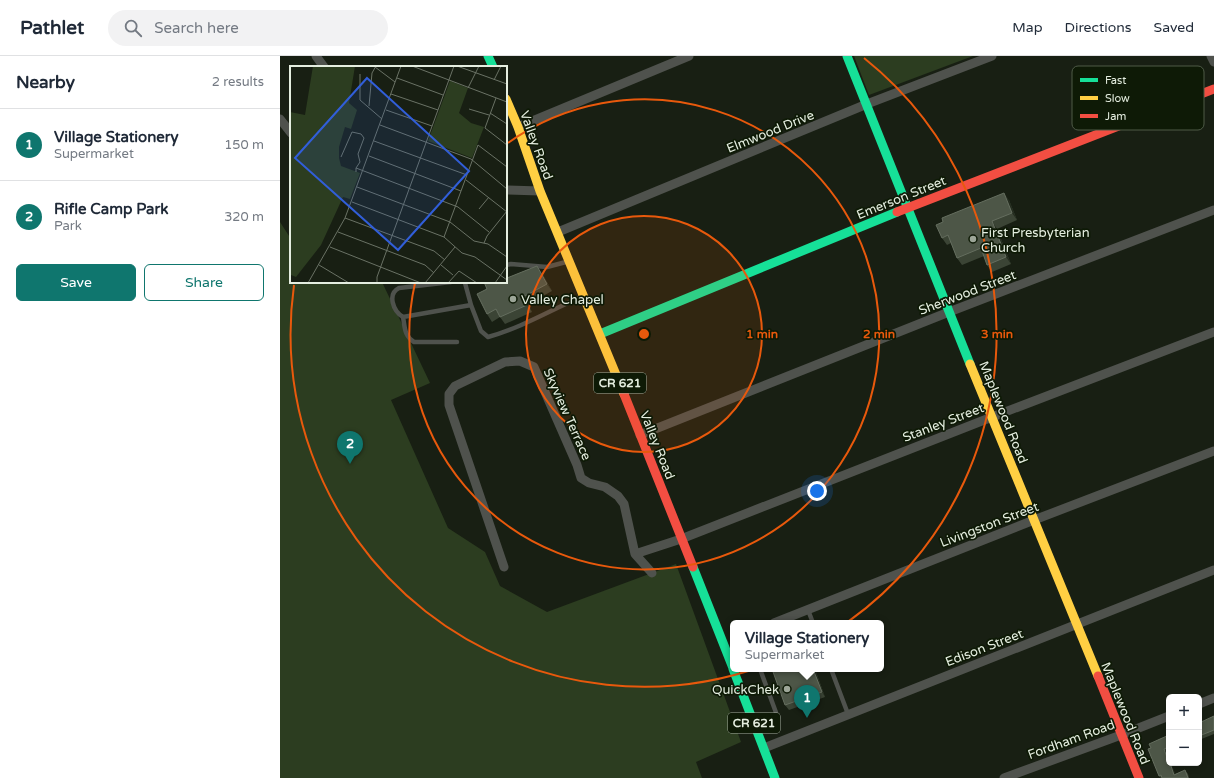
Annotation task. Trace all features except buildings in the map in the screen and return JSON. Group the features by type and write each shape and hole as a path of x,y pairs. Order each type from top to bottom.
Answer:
{"street":[{"path":"316,56 323,66"},
{"path":"488,56 493,66"},
{"path":"518,127 689,56"},
{"name":"Maplewood Road","path":"847,56 949,312 1139,778"},
{"name":"Elmwood Drive","path":"558,232 867,104 992,56"},
{"path":"1212,56 1214,62"},
{"name":"Emerson Street","path":"1204,93 1214,89"},
{"name":"Valley Road","path":"507,101 518,127 540,191 570,260 681,538 727,642 730,655"},
{"path":"280,119 290,132"},
{"name":"Emerson Street","path":"600,334 907,208 1108,130"},
{"path":"507,190 540,191"},
{"name":"Sherwood Street","path":"640,434 949,312 1214,210"},
{"name":"Stanley Street","path":"681,538 992,416 1214,332"},
{"name":"Skyview Terrace","path":"504,567 451,411 449,394 455,386 505,362 520,361 534,367 581,478 605,487 618,496 624,504 635,554 652,573"},
{"name":"Livingston Street","path":"782,620 1034,520 1214,451"},
{"path":"635,554 681,538"},
{"name":"Edison Street","path":"764,748 1214,570"},
{"name":"Valley Road","path":"735,672 775,778"},
{"path":"1202,703 1214,698"},
{"name":"Fordham Road","path":"1004,778 1166,717"}],"lane":[{"path":"507,265 548,267 570,260"},
{"path":"442,283 399,288 395,290 391,300 399,314 403,317 406,334 409,339 414,342 457,342"},
{"path":"464,283 471,306 481,331 488,337 540,317 584,295"},
{"path":"403,317 471,306"},
{"path":"808,610 812,620"},
{"path":"757,730 773,723 778,718 761,672"},
{"path":"832,672 848,714"}],"green space":[{"path":"854,56 973,56 869,95"},
{"path":"280,222 290,237 290,283 382,283 430,383 391,400 448,528 485,552 500,586 547,612 676,564 741,742 696,762 702,778 280,778"}],"traffic: fast":[{"path":"488,56 493,66"},
{"path":"847,56 970,364"},
{"path":"600,334 897,212"},
{"path":"693,567 730,660"},
{"path":"734,672 775,778"}],"traffic: slow":[{"path":"507,101 518,127 540,191 624,394"},
{"path":"970,364 1098,676"}],"traffic: jam":[{"path":"1204,93 1214,89"},
{"path":"897,212 1108,130"},
{"path":"624,394 693,567"},
{"path":"1098,676 1139,778"}],"place":[{"name":"First Presbyterian Church","path":"973,239"},
{"name":"Valley Chapel","path":"513,299"},
{"name":"Rifle Camp Park","path":"350,464"},
{"name":"QuickChek","path":"787,689"},
{"name":"Village Stationery","path":"807,718"}]}
